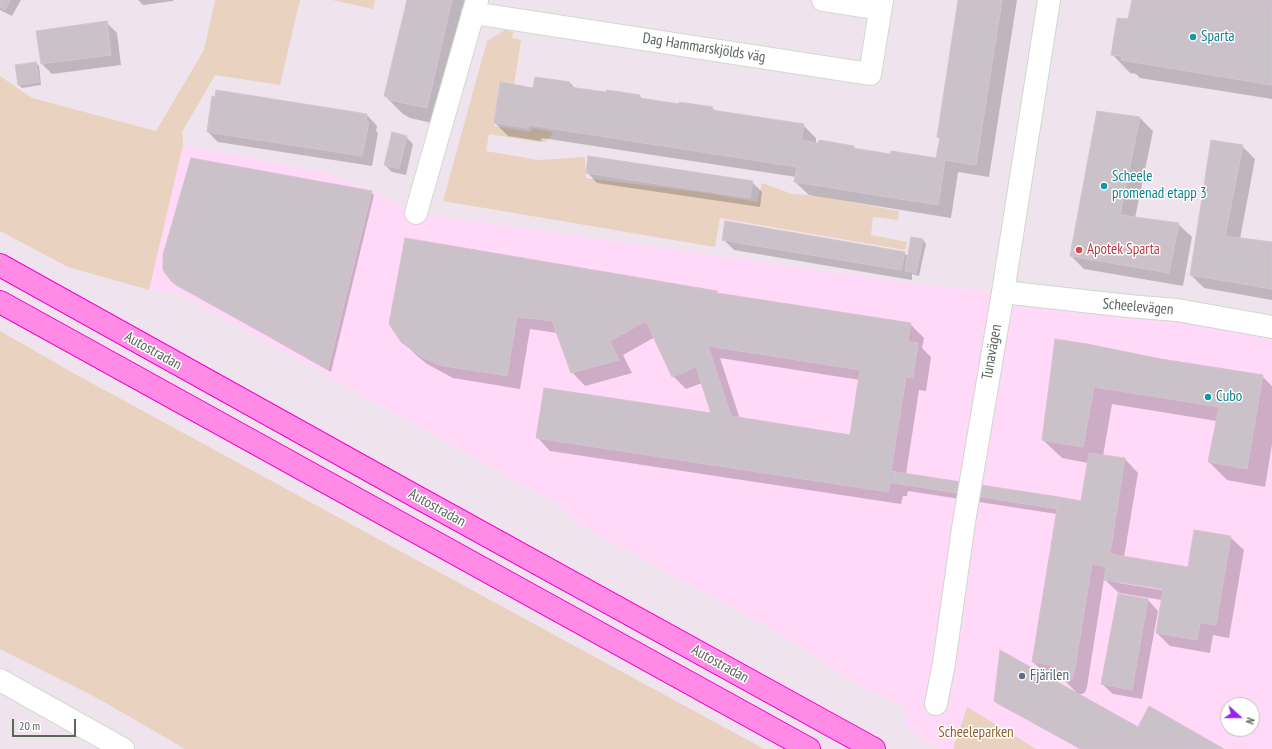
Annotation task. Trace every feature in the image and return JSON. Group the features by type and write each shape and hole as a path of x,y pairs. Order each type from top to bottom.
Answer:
{"highway":[{"name":"Autostradan","path":"0,265 874,749"},
{"name":"Autostradan","path":"0,302 809,749"}],"street":[{"name":"Dag Hammarskjölds väg","path":"416,213 475,6 870,74 881,4 822,0"},
{"name":"Tunavägen","path":"936,704 944,663 964,522 1049,0"},
{"name":"Scheelevägen","path":"1002,292 1177,310 1272,327"},
{"path":"0,680 118,748"}],"shaded area":[{"path":"183,145 325,173 372,191 416,213 914,284 1003,292 1272,327 1272,749 940,749 905,725 906,708 854,682 779,633 580,525 564,508 540,494 175,291 149,290"}],"green space":[{"path":"215,0 300,0 280,85 215,75 182,132 183,145 149,290 68,267 0,231 0,76 32,98 156,131 204,50"},
{"path":"332,0 375,0 373,9"},
{"path":"505,30 513,32 512,38 521,40 514,85 499,82 494,126 530,132 533,128 553,132 545,142 489,134 486,151 538,160 585,157 586,178 706,193 757,202 762,183 792,194 818,196 899,211 898,220 873,217 871,235 907,242 905,250 720,218 715,247 443,201 487,41"},
{"path":"0,331 75,374 764,749 185,749 99,699 0,649"},
{"name":"Scheeleparken","path":"967,707 1036,749 953,749"}],"building":[{"path":"0,0 10,0 5,10 0,7"},
{"path":"407,0 452,0 427,108 390,100 390,98 384,96"},
{"path":"958,0 1002,0 976,165 945,160 938,205 794,182 797,167 529,125 528,128 494,123 500,82 533,88 535,77 570,82 569,87 606,92 607,90 640,95 640,98 713,107 712,110 804,124 801,140 818,143 819,140 854,146 853,148 890,154 891,151 936,158 940,138 937,137"},
{"name":"Sparta","path":"1132,0 1272,0 1272,85 1121,60 1122,56 1111,55 1117,18 1128,19"},
{"path":"107,21 111,55 41,64 36,31"},
{"path":"36,62 39,82 18,85 15,65"},
{"path":"216,90 367,114 366,121 369,122 362,156 207,132 212,96 215,97"},
{"name":"Scheele promenad etapp 3","path":"1097,111 1140,117 1120,215 1179,223 1169,273 1070,256"},
{"path":"392,132 407,136 399,169 384,165"},
{"path":"1211,140 1243,145 1225,236 1272,242 1272,289 1190,275"},
{"path":"588,156 753,181 750,198 586,173"},
{"path":"191,158 372,191 328,369 176,285 163,270 163,255"},
{"path":"725,221 905,252 901,270 722,240"},
{"path":"911,237 923,239 916,273 905,271"},
{"path":"405,238 717,291 717,293 911,323 908,341 918,343 913,378 906,377 891,471 896,472 894,483 890,483 888,492 536,438 544,388 711,413 696,367 672,377 646,321 610,341 619,360 571,373 552,321 517,317 507,376 439,365 420,356 401,342 389,324","holes":["708,346 860,370 850,435 731,416"]},
{"name":"Cubo","path":"1055,339 1161,359 1263,375 1247,469 1208,462 1219,407 1094,387 1083,447 1042,440"},
{"path":"1089,453 1125,458 1110,554 1188,567 1194,530 1231,536 1216,625 1200,623 1197,640 1156,633 1163,589 1104,580 1106,567 1092,564 1074,674 1072,679 1065,681 1062,679 1061,671 1053,670 1054,666 1032,662 1059,497 1081,501"},
{"path":"896,472 1059,497 1057,509 894,483"},
{"path":"1118,594 1148,599 1132,690 1101,684"},
{"name":"Fjärilen","path":"1000,650 1138,727 1149,706 1224,749 1081,749 994,701"}],"place":[{"name":"Sparta","path":"1193,37"},
{"name":"Scheele promenad etapp 3","path":"1104,186"},
{"name":"Apotek Sparta","path":"1079,250"},
{"name":"Cubo","path":"1208,397"},
{"name":"Fjärilen","path":"1022,676"}]}
